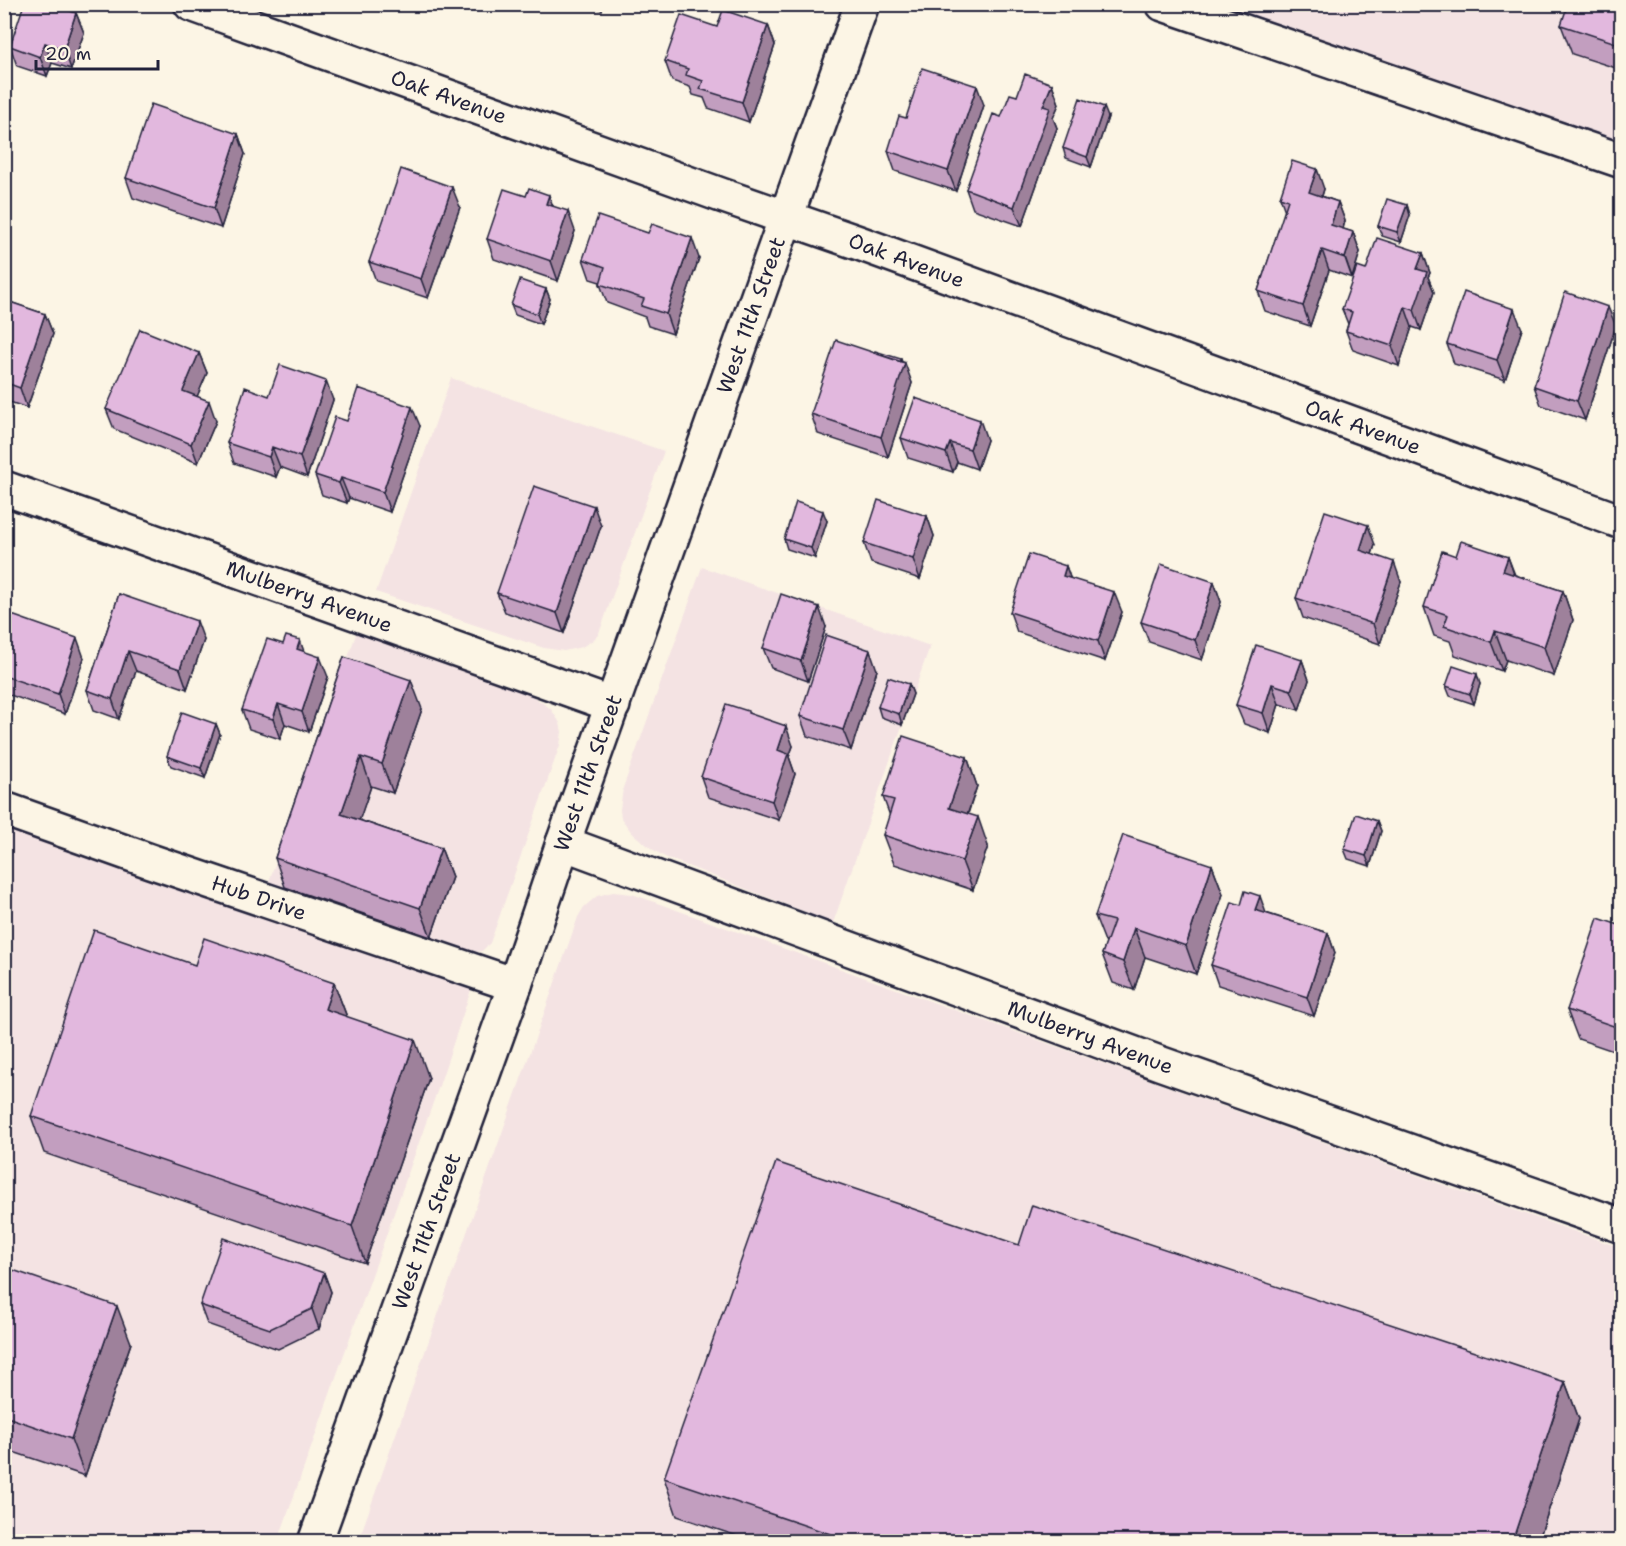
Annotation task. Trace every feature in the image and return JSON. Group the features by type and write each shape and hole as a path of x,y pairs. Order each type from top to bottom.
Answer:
{"street":[{"name":"Oak Avenue","path":"191,4 1622,522"},
{"name":"West 11th Street","path":"315,1542 862,4"},
{"path":"1163,4 1622,161"},
{"name":"Mulberry Avenue","path":"4,488 613,705"},
{"name":"Hub Drive","path":"4,809 161,865 515,985"},
{"name":"Mulberry Avenue","path":"563,843 1162,1064 1622,1226"}],"shaded area":[{"path":"1136,5 1621,5 1621,172"},
{"path":"451,378 664,451 601,628 593,640 582,647 564,651 544,648 376,592"},
{"path":"702,567 930,646 833,923 665,857 632,833 621,818 623,788"},
{"path":"359,626 465,663 534,697 551,709 560,723 562,732 560,745 490,943 482,951 470,953 267,887"},
{"path":"4,824 471,990 278,1541 5,1541"},
{"path":"613,892 632,894 1621,1248 1621,1541 358,1542 578,917 584,907 597,896"}],"building":[{"path":"24,4 51,4 76,13 64,49 45,43 40,57 10,46"},
{"path":"1568,4 1622,4 1622,45 1561,25"},
{"path":"723,10 768,25 742,102 700,89 703,81 686,75 688,69 665,61 681,15 717,27"},
{"path":"922,68 977,86 948,171 888,151 899,116 906,118"},
{"path":"1025,74 1052,84 1043,106 1050,108 1014,207 966,189 993,114 1001,117 1010,94 1017,96"},
{"path":"1080,98 1104,107 1087,157 1063,148"},
{"path":"151,104 238,134 214,208 126,178"},
{"path":"1292,161 1317,169 1309,192 1338,202 1331,225 1353,232 1345,258 1322,250 1303,306 1258,291 1288,200 1280,197"},
{"path":"401,169 452,187 421,279 369,262"},
{"path":"529,188 549,195 546,204 568,211 551,261 487,239 504,189 526,196"},
{"path":"1387,199 1407,205 1397,232 1378,226"},
{"path":"598,216 648,233 652,224 692,238 666,314 641,306 644,299 600,284 605,267 583,259"},
{"path":"1377,238 1423,253 1417,269 1427,272 1414,310 1405,307 1392,346 1346,331 1352,312 1342,309 1357,267 1366,270"},
{"path":"520,280 546,289 537,314 511,305"},
{"path":"1464,292 1514,309 1497,360 1447,344"},
{"path":"1565,292 1608,307 1577,401 1534,386"},
{"path":"4,300 45,314 20,388 4,382"},
{"path":"140,329 199,353 183,391 209,401 191,444 106,409"},
{"path":"836,340 905,363 881,437 811,414"},
{"path":"875,351 901,359 901,362 874,353"},
{"path":"280,365 326,381 300,457 272,447 269,457 227,443 245,387 269,396"},
{"path":"358,388 412,407 383,492 341,478 339,483 315,475 335,417 347,421"},
{"path":"915,398 980,420 970,449 950,443 946,453 901,438"},
{"path":"534,486 594,506 557,613 497,593"},
{"path":"878,500 927,516 913,559 864,543"},
{"path":"796,502 823,511 811,548 784,539"},
{"path":"1325,511 1368,525 1360,550 1394,562 1373,624 1296,598"},
{"path":"1461,541 1508,557 1503,571 1563,591 1544,647 1495,631 1491,642 1444,626 1448,615 1424,607 1442,551 1456,556"},
{"path":"1029,554 1066,566 1063,576 1114,592 1098,641 1010,612"},
{"path":"1161,564 1214,582 1195,640 1141,622"},
{"path":"119,594 197,621 180,669 128,651 112,699 87,690"},
{"path":"781,594 819,607 801,661 763,648"},
{"path":"9,614 77,638 58,694 4,676 4,626"},
{"path":"826,635 870,650 843,730 800,716"},
{"path":"286,636 300,640 297,649 320,657 302,712 278,704 273,719 242,710 267,639 283,644"},
{"path":"1256,645 1302,660 1291,690 1272,684 1263,713 1236,705"},
{"path":"344,657 411,680 382,764 361,757 341,814 441,848 420,908 275,858"},
{"path":"1453,666 1477,674 1470,694 1446,686"},
{"path":"888,677 909,684 899,714 878,707"},
{"path":"726,704 786,726 778,750 788,754 772,801 701,777"},
{"path":"182,712 216,724 201,768 167,756"},
{"path":"903,736 967,757 949,808 978,817 962,861 883,835 894,800 883,797"},
{"path":"1356,814 1377,821 1366,856 1344,849"},
{"path":"1123,835 1212,865 1186,946 1134,928 1123,962 1102,954 1114,921 1095,916"},
{"path":"1245,891 1260,896 1255,910 1328,933 1307,997 1211,965 1232,902 1241,905"},
{"path":"1598,918 1622,926 1622,1029 1567,1010"},
{"path":"94,930 195,965 204,938 334,983 325,1009 415,1040 352,1226 31,1116"},
{"path":"776,1162 1019,1245 1032,1205 1565,1382 1512,1542 854,1542 664,1478"},
{"path":"223,1238 324,1273 312,1309 270,1329 200,1305"},
{"path":"4,1267 117,1306 71,1439 4,1416"}]}
